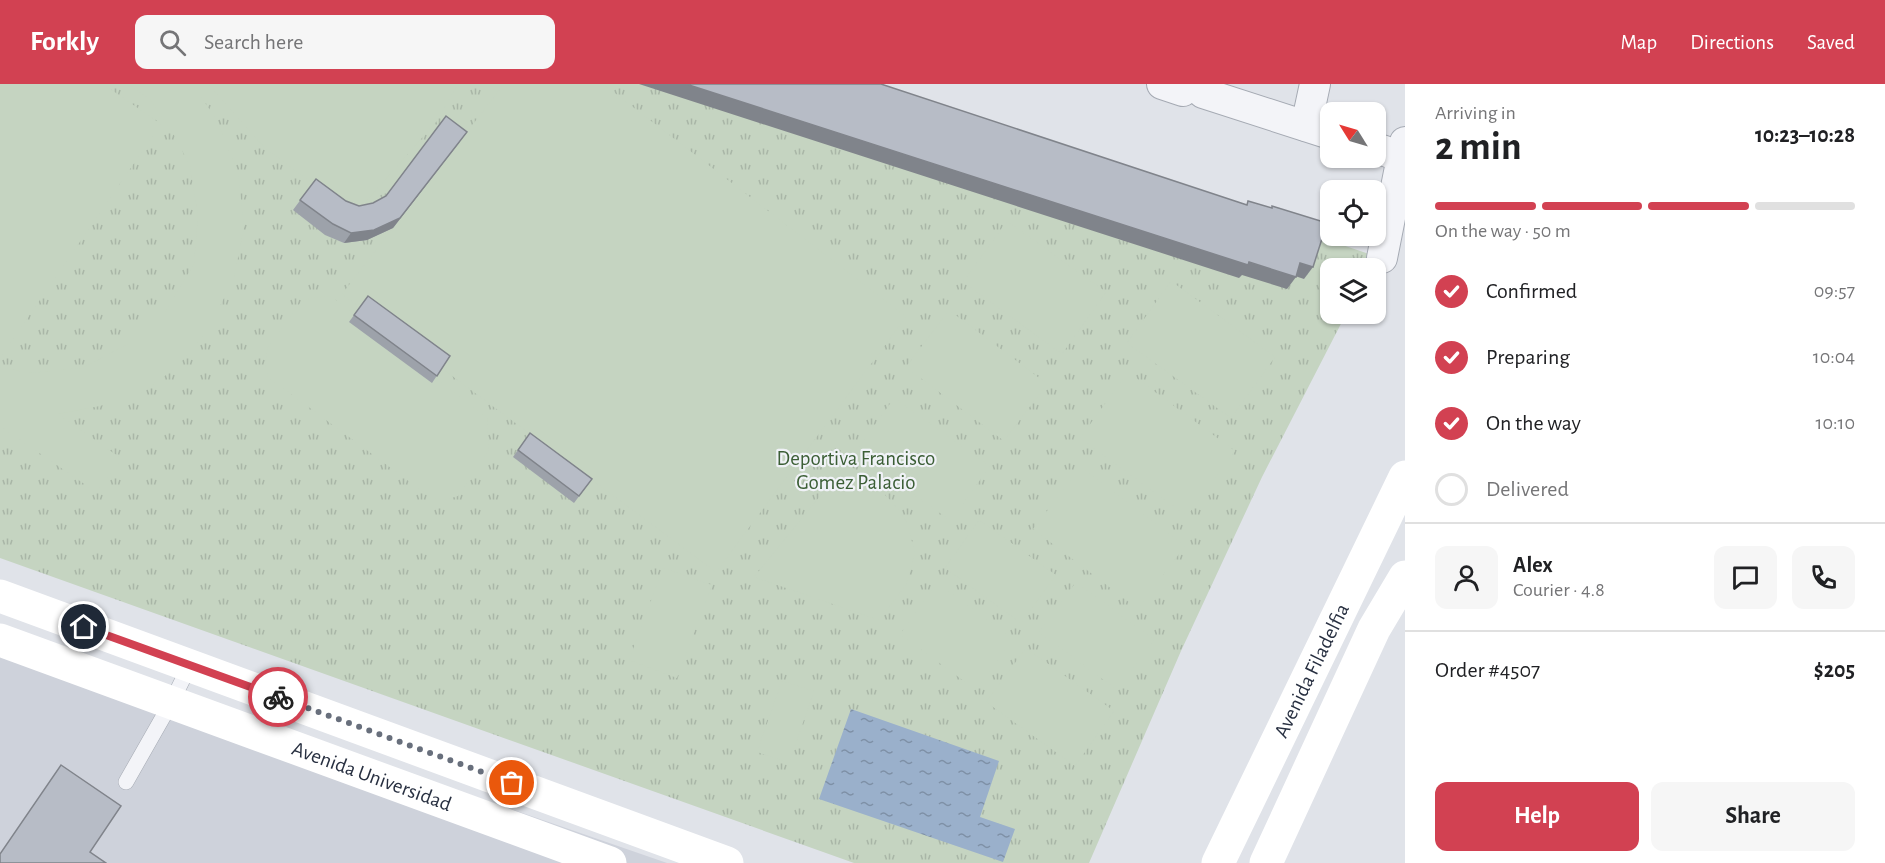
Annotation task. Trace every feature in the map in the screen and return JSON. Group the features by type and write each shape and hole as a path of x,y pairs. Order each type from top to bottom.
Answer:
{"street":[{"path":"1183,89 1318,130 1314,84"},
{"path":"1382,258 1394,149"},
{"name":"Avenida Filadelfia","path":"1218,863 1405,477"},
{"name":"Avenida Filadelfia","path":"1266,863 1374,629 1405,577"},
{"name":"Avenida Universidad","path":"0,596 727,863"},
{"name":"Avenida Universidad","path":"0,640 610,863"},
{"path":"284,742 297,704"}],"lane":[{"path":"126,782 190,665"}],"shaded area":[{"path":"0,632 667,863 0,863"}],"green space":[{"name":"Deportiva Francisco Gomez Palacio","path":"0,84 868,84 1320,237 1320,246 1346,246 1375,256 1374,258 1320,258 1320,324 1341,324 1262,477 1181,651 1089,863 854,863 0,558"},
{"path":"0,84 103,84 161,124 0,358"},
{"path":"128,84 192,84 217,120 238,173 244,227 234,278 208,330 176,368 142,392 100,406 58,414 122,459 96,492 0,426 0,367 29,373 82,368 130,343 165,312 194,264 198,216 190,166 174,135 150,99"},
{"path":"208,84 458,84 436,122 354,215 264,147"},
{"path":"504,84 603,84 906,317 716,572 342,294"},
{"path":"1007,221 1106,292 1062,354 963,282"},
{"path":"1171,281 1275,357 1231,418 1127,343"},
{"path":"331,296 487,418 489,450 458,496 445,500 430,497 268,377 265,364 268,347 301,302 311,298"},
{"path":"949,310 1047,384 1004,441 906,367"},
{"path":"1128,372 1235,451 1187,516 1080,438"},
{"path":"894,398 990,466 951,521 855,453"},
{"path":"847,463 894,504 906,521 915,552 906,585 879,620 754,577"},
{"path":"1081,467 1185,546 1138,609 1033,529"},
{"path":"979,520 1056,575 1021,623 945,568"},
{"path":"663,568 712,585 677,678 629,660"},
{"path":"1076,582 1154,640 1117,690 1039,632"},
{"path":"937,583 1013,639 976,690 900,634"},
{"path":"1026,648 1114,711 1075,766 986,702"},
{"path":"782,681 814,691 789,763 757,752"}],"water":[{"path":"851,709 999,761 980,817 1015,829 1003,862 819,799"}],"building":[{"path":"686,84 881,84 1247,205 1248,201 1272,208 1272,206 1320,221 1320,245 1313,267 1300,263 1296,277 1249,262 1248,265"},
{"path":"446,116 467,132 400,218 374,230 351,233 333,224 300,200 316,179 346,201 359,206 373,203 386,196"},
{"path":"368,296 450,356 437,376 354,315"},
{"path":"530,433 592,479 579,496 518,450"},
{"path":"61,765 121,806 90,852 106,863 0,863 0,854"}],"way so far":[{"path":"278,697 512,783"}],"route":[{"path":"84,627 278,697"}]}
